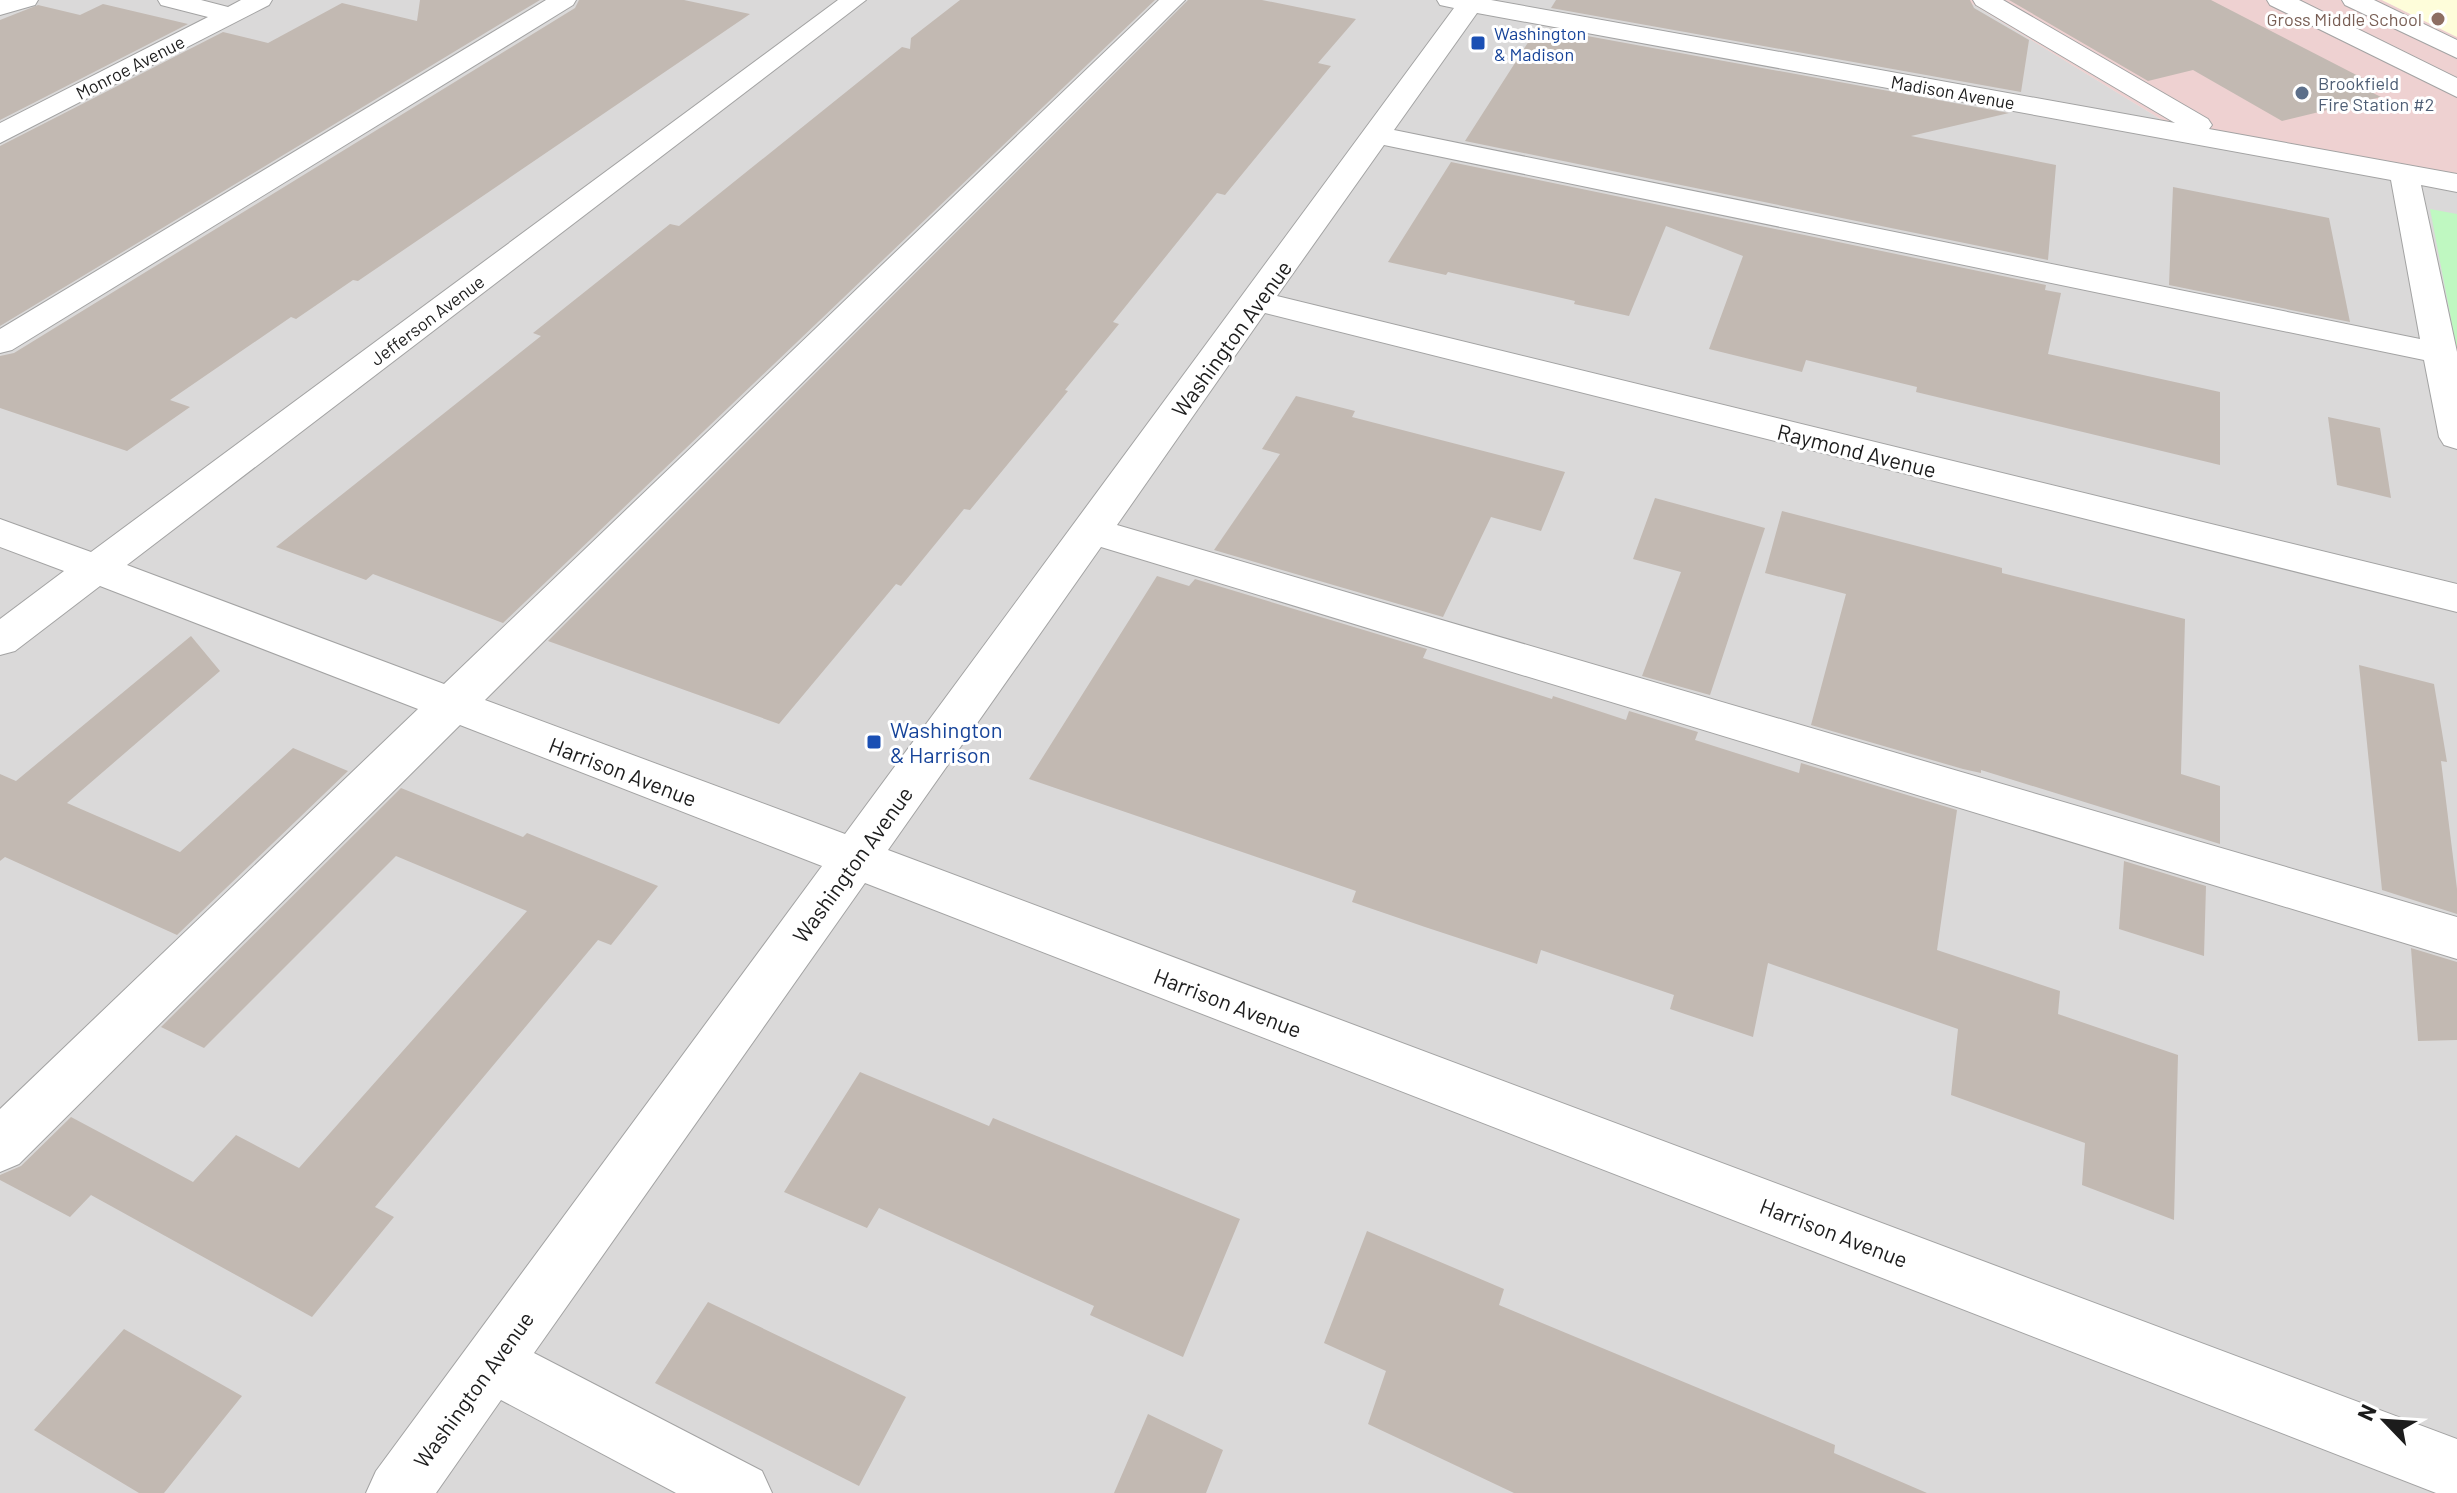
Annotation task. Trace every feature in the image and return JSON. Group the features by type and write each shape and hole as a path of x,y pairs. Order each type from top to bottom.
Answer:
{"street":[{"path":"0,7 26,0"},
{"path":"170,0 231,15"},
{"name":"Monroe Avenue","path":"0,134 260,0"},
{"path":"0,343 564,0"},
{"name":"Jefferson Avenue","path":"0,640 854,0"},
{"path":"0,1146 1173,0"},
{"path":"1985,0 2224,141"},
{"path":"2279,0 2457,89"},
{"path":"2354,0 2457,50"},
{"name":"Madison Avenue","path":"1464,1 2457,183"},
{"name":"Washington Avenue","path":"398,1493 1377,135 1464,1"},
{"path":"1377,135 2440,353"},
{"path":"2404,173 2457,437"},
{"name":"Raymond Avenue","path":"1256,301 2457,598"},
{"path":"1092,531 2457,938"},
{"name":"Harrison Avenue","path":"0,532 2457,1470"},
{"path":"492,1363 740,1493"}],"shaded area":[{"path":"0,0 1966,0 2162,120 2457,176 2457,1493 0,1493"},
{"path":"1966,0 2382,0 2457,37 2457,176 2162,120"},
{"name":"Gross Middle School","path":"2382,0 2457,0 2457,37"}],"green space":[{"path":"2430,209 2457,214 2457,350"}],"building":[{"path":"420,0 540,0 0,326 0,146 223,32 268,43 342,3 417,21"},
{"path":"579,0 684,0 750,14 358,281 353,280 296,319 291,317 170,400 190,407 127,451 0,408 0,356 14,353 575,8"},
{"path":"960,0 1155,0 503,623 373,574 366,580 276,547 541,336 533,333 670,224 679,226 902,47 910,49 911,38"},
{"path":"1188,0 1262,0 1356,19 1318,63 1331,66 1225,195 1217,193 1113,322 1119,324 1065,390 1068,391 970,510 964,509 901,586 896,584 779,724 548,641"},
{"path":"1556,0 1970,0 1974,8 2029,40 2021,92 1551,8"},
{"path":"2009,0 2211,0 2374,84 2361,87 2381,97 2282,121 2193,70 2148,81"},
{"path":"103,4 188,24 0,120 0,20 38,5 80,15"},
{"path":"1538,27 2009,113 1911,136 2056,165 2048,260 1465,141"},
{"path":"1451,162 2046,285 2045,290 2061,293 2048,354 2220,392 2220,465 1916,392 1917,387 1806,360 1802,372 1709,349 1743,256 1666,226 1629,316 1448,272 1446,275 1388,262"},
{"path":"2173,187 2329,218 2350,322 2169,285"},
{"path":"1296,396 1355,411 1352,417 1565,472 1541,531 1491,517 1443,617 1214,550 1280,454 1262,449"},
{"path":"2328,417 2380,428 2391,498 2337,485"},
{"path":"1655,498 1765,528 1710,695 1642,676 1681,572 1633,559"},
{"path":"1782,511 2002,568 2002,573 2185,619 2181,774 2220,786 2220,844 1981,770 1981,773 1963,769 1811,725 1846,594 1765,573"},
{"path":"1157,576 1189,586 1195,579 1427,649 1423,658 1552,699 1553,696 1626,720 1629,711 1698,732 1695,740 1799,773 1801,763 1957,810 1937,950 2060,991 2058,1014 2178,1055 2174,1220 2082,1185 2085,1143 1951,1095 1958,1029 1768,963 1753,1037 1670,1009 1674,995 1541,950 1537,964 1425,927 1352,902 1356,891 1029,779"},
{"path":"191,636 220,671 67,803 180,852 293,748 348,771 177,935 5,857 0,861 0,774 16,781"},
{"path":"2359,665 2434,684 2447,762 2441,761 2457,889 2457,914 2382,890"},
{"path":"401,788 523,837 527,833 658,886 611,945 598,940 375,1207 394,1217 312,1317 91,1195 70,1217 0,1180 0,1175 21,1166 71,1117 193,1182 236,1135 299,1168 527,911 396,856 204,1048 161,1027"},
{"path":"2124,861 2206,886 2204,956 2119,929"},
{"path":"2411,948 2457,962 2457,1040 2418,1041"},
{"path":"860,1072 989,1126 993,1118 1240,1219 1183,1357 1090,1315 1094,1306 879,1208 867,1228 784,1192"},
{"path":"1367,1231 1504,1289 1499,1305 1835,1445 1834,1453 1927,1493 1514,1493 1368,1424 1386,1371 1324,1343"},
{"path":"708,1302 906,1397 859,1486 655,1383"},
{"path":"124,1329 242,1396 164,1493 139,1493 34,1430"},
{"path":"1148,1414 1223,1450 1206,1493 1114,1493"}],"place":[{"name":"Gross Middle School","path":"2438,19"},
{"name":"Washington & Madison","path":"1478,43"},
{"name":"Brookfield Fire Station #2","path":"2302,93"},
{"name":"Washington & Harrison","path":"874,742"}]}
